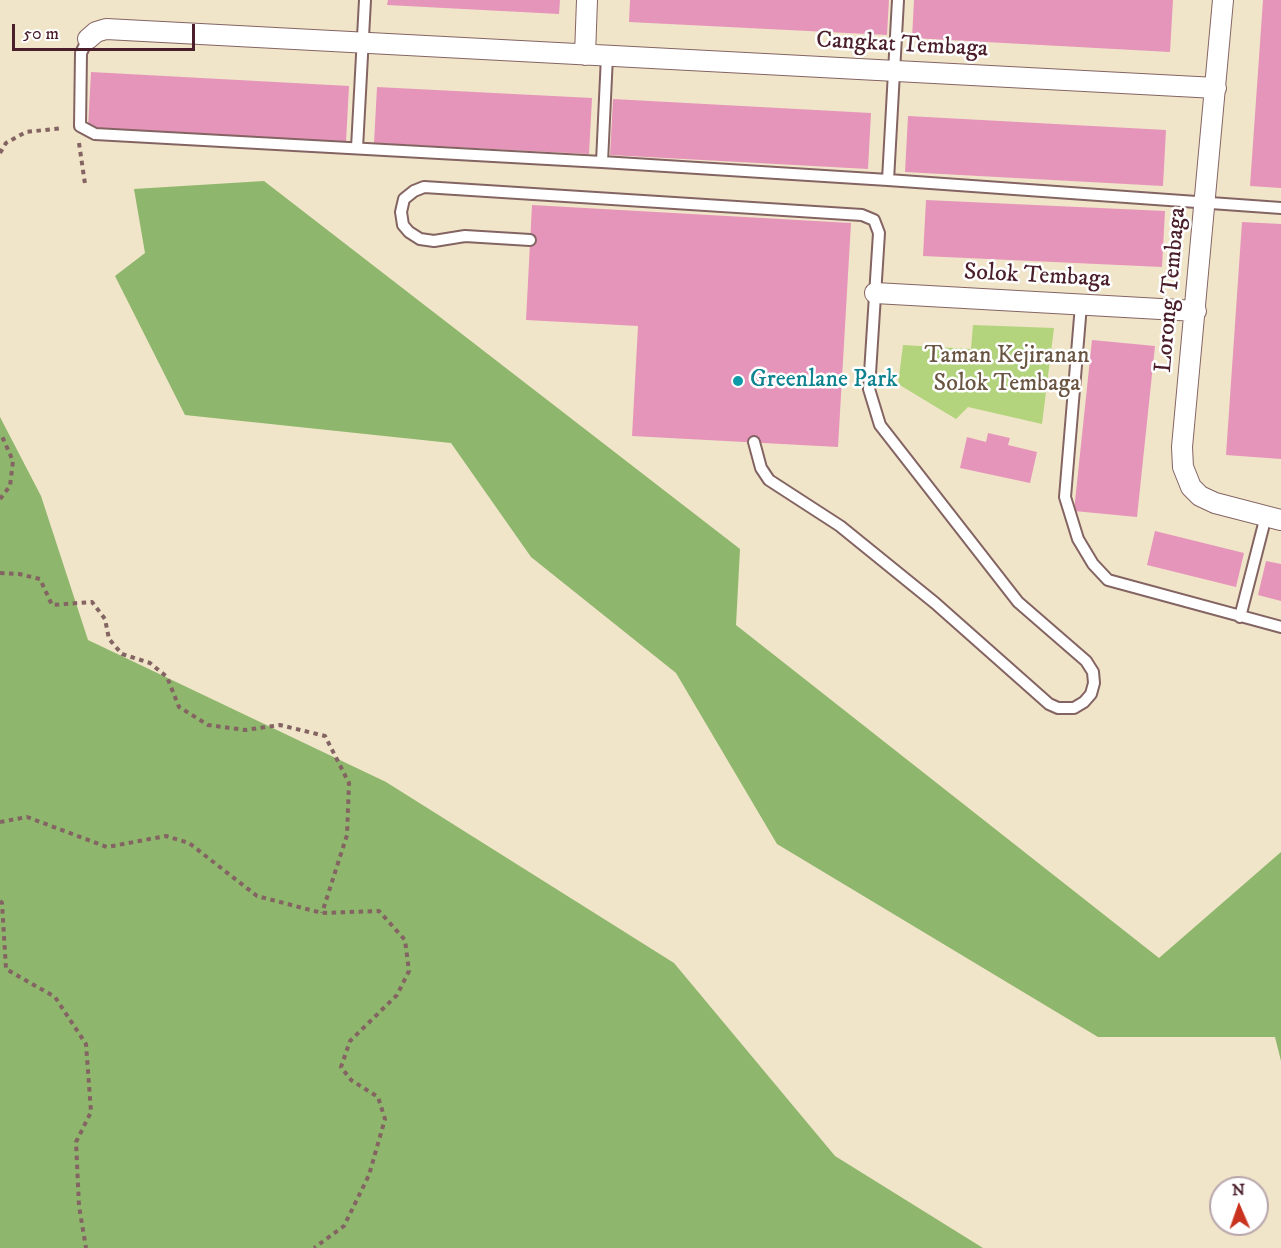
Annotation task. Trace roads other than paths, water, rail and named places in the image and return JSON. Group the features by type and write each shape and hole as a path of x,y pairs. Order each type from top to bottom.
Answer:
{"street":[{"path":"585,55 587,0"},
{"name":"Lorong Tembaga","path":"1223,0 1182,447 1183,467 1191,487 1200,496 1215,503 1273,518"},
{"name":"Cangkat Tembaga","path":"88,39 96,32 106,29 1215,88"},
{"name":"Solok Tembaga","path":"875,293 1196,311"}],"lane":[{"path":"357,148 365,0"},
{"path":"888,180 898,0"},
{"path":"88,39 81,53 80,126 95,134 602,162 1281,208"},
{"path":"602,162 607,56"},
{"path":"530,240 465,236 434,241 420,239 403,225 401,212 404,199 424,187 862,214 874,220 879,233 869,389 880,425 1018,602 1086,661 1093,672 1094,683 1091,694 1074,708 1058,708 1049,704 935,603 858,540 769,480 761,468 754,442"},
{"path":"1081,305 1065,497 1078,539 1093,564 1108,580 1281,627"},
{"path":"1240,617 1273,518"}],"place":[{"name":"Greenlane Park","path":"738,381"}],"park label":[{"name":"Taman Kejiranan Solok Tembaga","path":"1007,371"}]}
